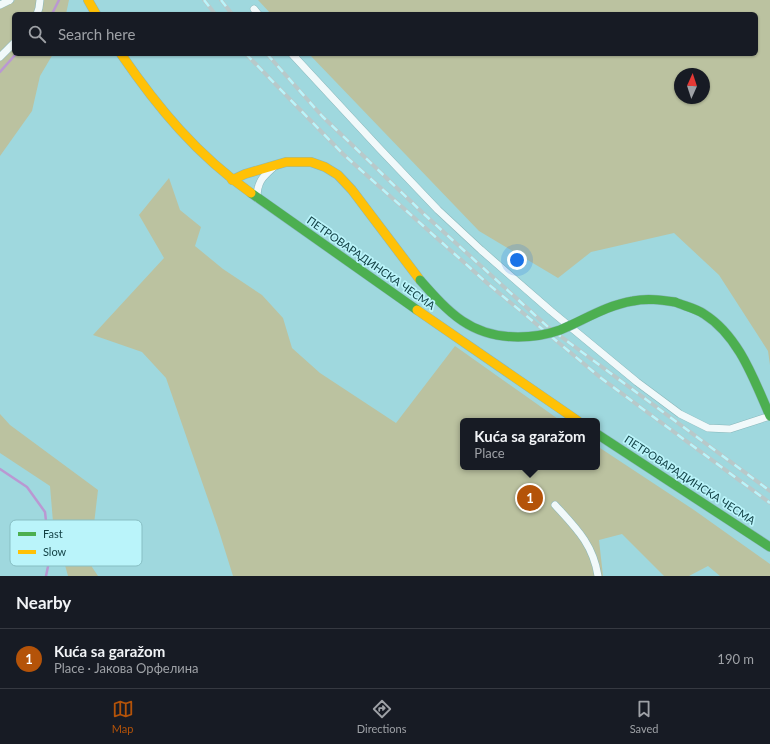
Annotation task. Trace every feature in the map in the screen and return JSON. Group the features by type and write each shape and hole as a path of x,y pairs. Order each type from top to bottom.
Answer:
{"main road":[{"path":"88,0 95,12"},
{"name":"ПЕТРОВАРАДИНСКА ЧЕСМА","path":"122,56 162,110 203,156 232,180 574,418"},
{"path":"232,180 245,174 277,164 297,161 311,162 325,167 338,175 352,190 420,280 440,303 456,318 475,330 494,336 512,338 536,336 558,330 628,302 647,300 675,302 703,314 722,329 736,345 770,416"},
{"name":"ПЕТРОВАРАДИНСКА ЧЕСМА","path":"600,436 770,547"}],"street":[{"path":"0,5 10,0"},
{"path":"38,12 40,0"},
{"path":"0,57 12,45"},
{"path":"294,56 373,143 438,210 539,301 637,382 680,414 708,428 730,429 770,416"},
{"path":"257,198 257,188 260,181 277,164"},
{"path":"555,504 579,531 590,548 596,562 598,576"}],"green space":[{"path":"15,0 69,0 66,12 12,12 12,56 52,56 40,76 32,111 0,156 0,9"},
{"path":"258,0 770,0 770,365 768,351 719,275 674,233 591,252 558,278 479,231 311,56 758,56 758,12 269,12"},
{"path":"169,178 180,210 201,227 195,246 223,269 262,295 283,318 292,348 320,373 396,423 455,346 557,418 460,418 460,470 600,470 600,448 694,510 770,564 770,576 720,576 708,566 689,576 664,576 622,534 599,540 603,576 233,576 166,378 142,352 93,335 164,258 139,215"},
{"path":"0,414 10,425 98,490 94,520 53,520 50,486 0,453"},
{"path":"65,566 92,566 98,576 68,576"}],"waterway":[{"path":"53,12 59,0"},
{"path":"0,72 14,56"},
{"path":"0,469 27,487 45,512 46,520"},
{"path":"46,576 48,566"}],"railway":[{"path":"204,0 213,12"},
{"path":"221,0 230,12"},
{"path":"248,56 343,154 487,283 601,378 770,503"},
{"path":"269,56 322,116 425,215 548,327 770,491"}],"traffic: fast":[{"path":"251,193 417,310"},
{"path":"420,280 451,313 462,321 474,328 501,336 528,337 550,333 560,330 605,309 638,300 649,299 675,302"},
{"path":"675,302 701,312 716,323 727,334 744,360 770,416"},
{"path":"600,436 770,547"}],"traffic: slow":[{"path":"88,0 95,12"},
{"path":"122,56 149,93 180,130 213,163 251,193"},
{"path":"232,180 245,174 286,162 311,162 325,167 338,175 352,190 420,280"},
{"path":"417,310 574,418"}],"place":[{"name":"Kuća sa garažom","path":"530,498"}]}
